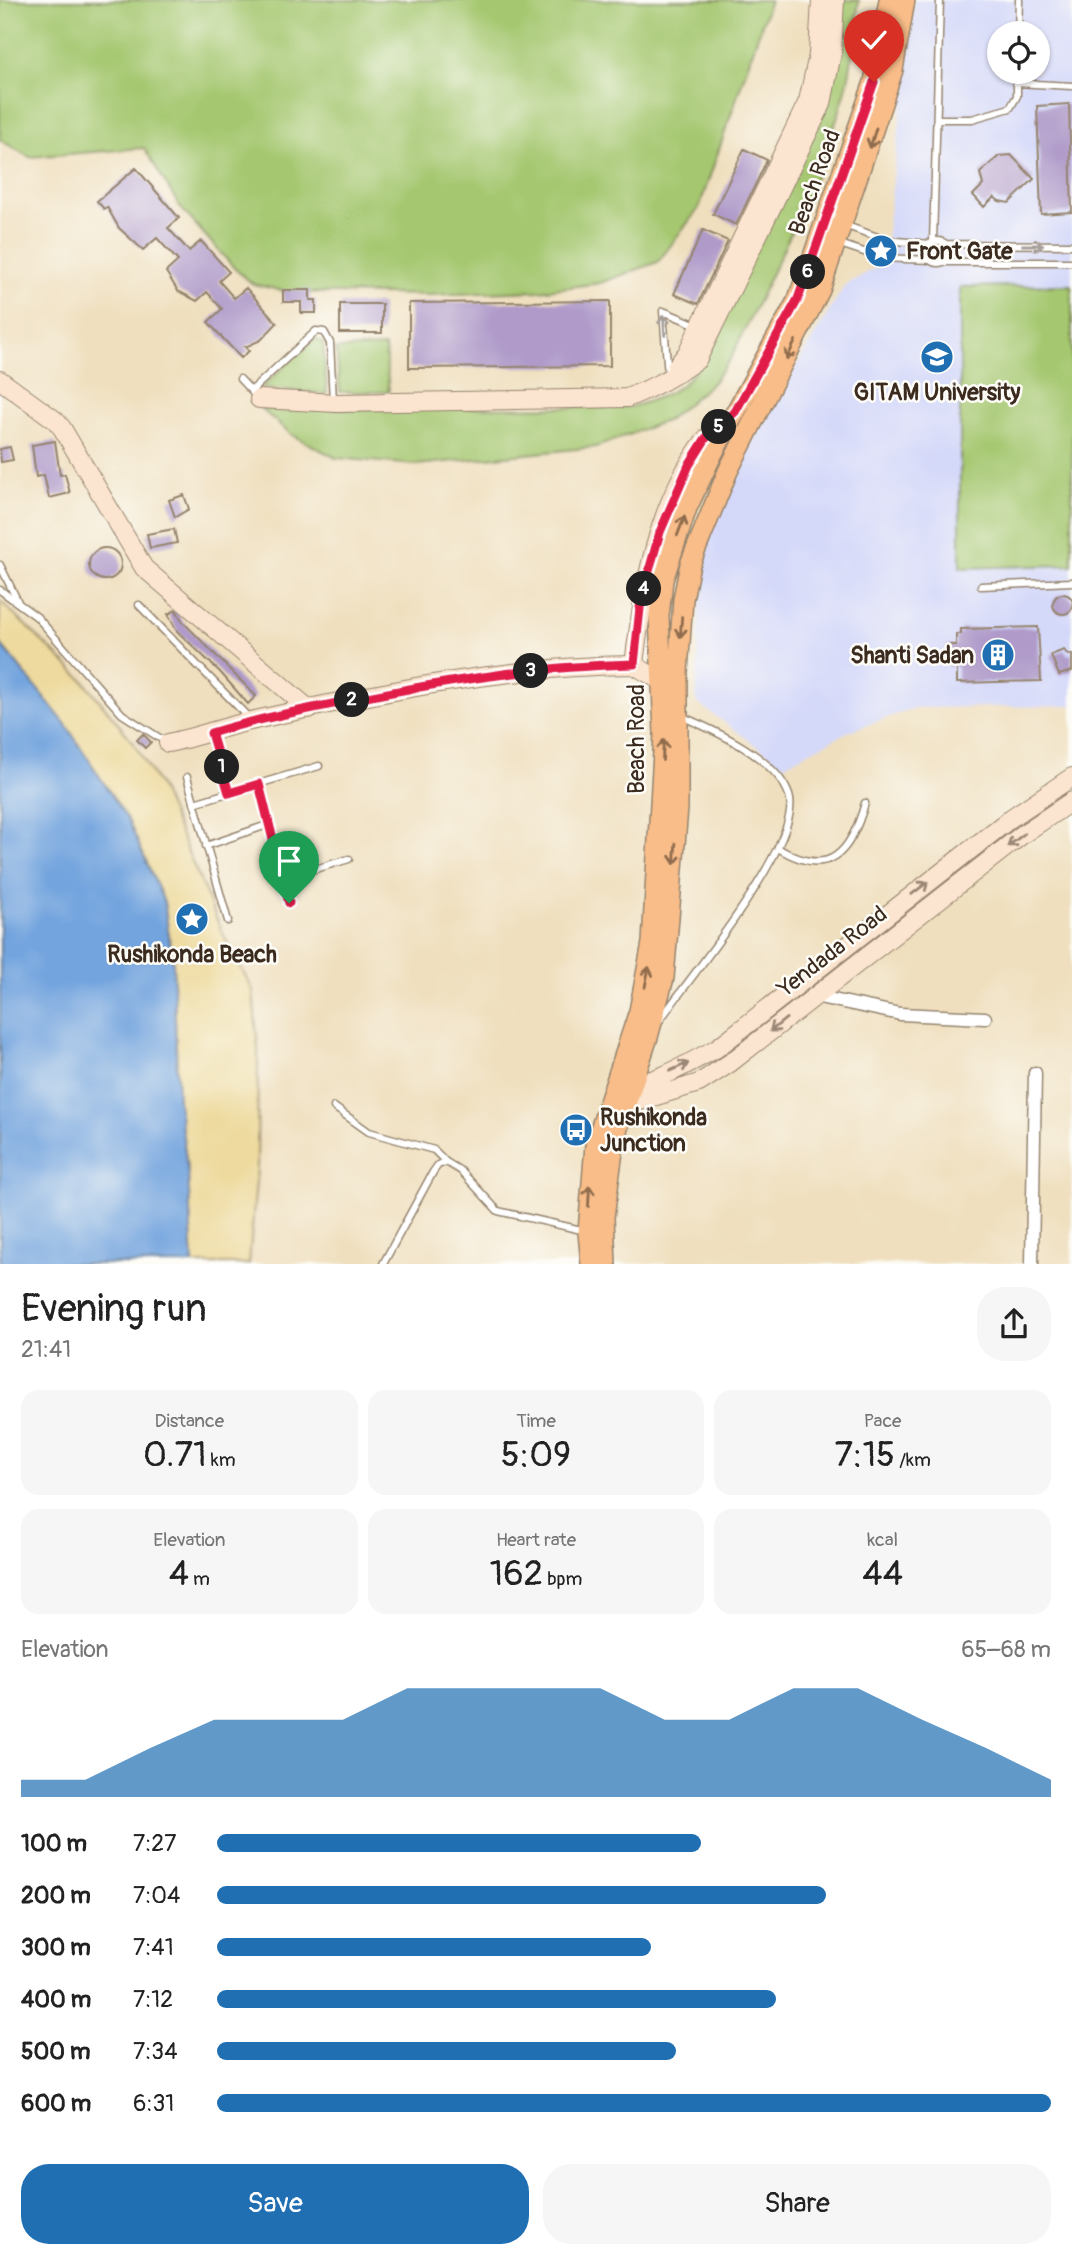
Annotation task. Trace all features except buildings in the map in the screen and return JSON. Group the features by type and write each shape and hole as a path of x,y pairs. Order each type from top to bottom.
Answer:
{"main road":[{"name":"Beach Road","path":"623,1086 652,943 672,715 661,681 659,616 663,580 687,508 735,412 798,299 874,82 889,0"},
{"path":"591,1264 588,1232 595,1145 648,1037 664,978 678,808 672,715 682,611 690,564 728,471 820,290 869,149 893,70 905,0"},
{"path":"606,1264 606,1191 615,1137 616,1106"}],"street":[{"path":"668,378 687,353 808,102 818,55 821,0"},
{"path":"255,395 333,403 627,398 654,388 697,360 822,104 832,53 835,0"},
{"path":"0,380 55,420 62,429 144,568 309,709"},
{"path":"634,664 641,599 660,532 689,465 706,438 735,412"},
{"path":"168,743 252,720 442,682 584,665 634,664 661,681"},
{"name":"Yendada Road","path":"623,1086 683,1067 718,1048 1011,818 1072,777"},
{"name":"Yendada Road","path":"616,1106 699,1083 730,1063 1023,834 1072,801"},
{"path":"814,996 900,1014 985,1018"},
{"path":"1032,1264 1035,1073"}],"lane":[{"path":"930,260 927,252 932,243 940,0"},
{"path":"1018,21 1019,0"},
{"path":"937,118 972,119 1004,111 1015,103 1016,84"},
{"path":"1035,84 1072,86"},
{"path":"839,233 886,240 946,244 1072,245"},
{"path":"839,233 882,258 942,262 1072,262"},
{"path":"942,262 949,252 946,244"},
{"path":"668,378 663,311 700,326"},
{"path":"240,379 255,395 316,331 324,332 330,343 333,403"},
{"path":"0,565 19,603"},
{"path":"981,586 1072,582"},
{"path":"0,590 37,617 122,713 168,743"},
{"path":"139,605 252,720"},
{"path":"648,1037 743,906 778,848 791,811 790,796 779,778 737,744 672,715"},
{"path":"211,733 229,793"},
{"path":"194,803 319,766"},
{"path":"187,777 228,921"},
{"path":"259,784 285,878 289,903"},
{"path":"778,848 809,862 829,860 844,853 852,841 865,803"},
{"path":"206,846 270,824"},
{"path":"285,878 349,859"},
{"path":"334,1107 369,1132 434,1150 446,1162 461,1171 498,1211 588,1232"},
{"path":"383,1264 433,1172 438,1165 446,1162"}],"shaded area":[{"name":"GITAM University","path":"914,0 1072,0 1072,706 914,708 850,731 783,765 696,702 700,583 709,538 758,429 845,285 886,262 886,240"}],"green space":[{"path":"0,0 770,0 699,208 658,262 600,283 539,291 429,295 288,292 253,284 235,269 180,207 144,148 29,157 0,140"},
{"path":"842,0 859,0 853,50 843,100 820,166 731,358 712,383 668,420 596,447 416,465 336,458 292,435 261,409 630,407 659,398 679,387 696,371 713,346"},
{"path":"1072,285 1072,565 960,568 960,287"},
{"path":"315,338 323,343 327,394 261,388"},
{"path":"385,347 389,392 340,392 336,349"}],"sand":[{"name":"Rushikonda Beach","path":"0,601 83,680 133,742 160,787 224,936 253,990 258,1049 257,1169 249,1264 193,1264 188,1174 178,1100 173,963 164,902 129,822 65,724 0,643"}],"water":[{"path":"0,643 65,723 129,822 164,902 173,963 178,1100 188,1174 193,1264 0,1264"}],"place":[{"name":"Front Gate","path":"881,251"},
{"name":"GITAM University","path":"937,357"},
{"name":"Shanti Sadan","path":"998,655"},
{"name":"Rushikonda Beach","path":"192,919"},
{"name":"Rushikonda Junction","path":"576,1130"}],"route":[{"path":"289,903 285,878 259,784 229,793 211,733 252,720 442,682 584,665 634,664 641,599 660,532 689,465 706,438 735,412 798,299 874,82"}]}
